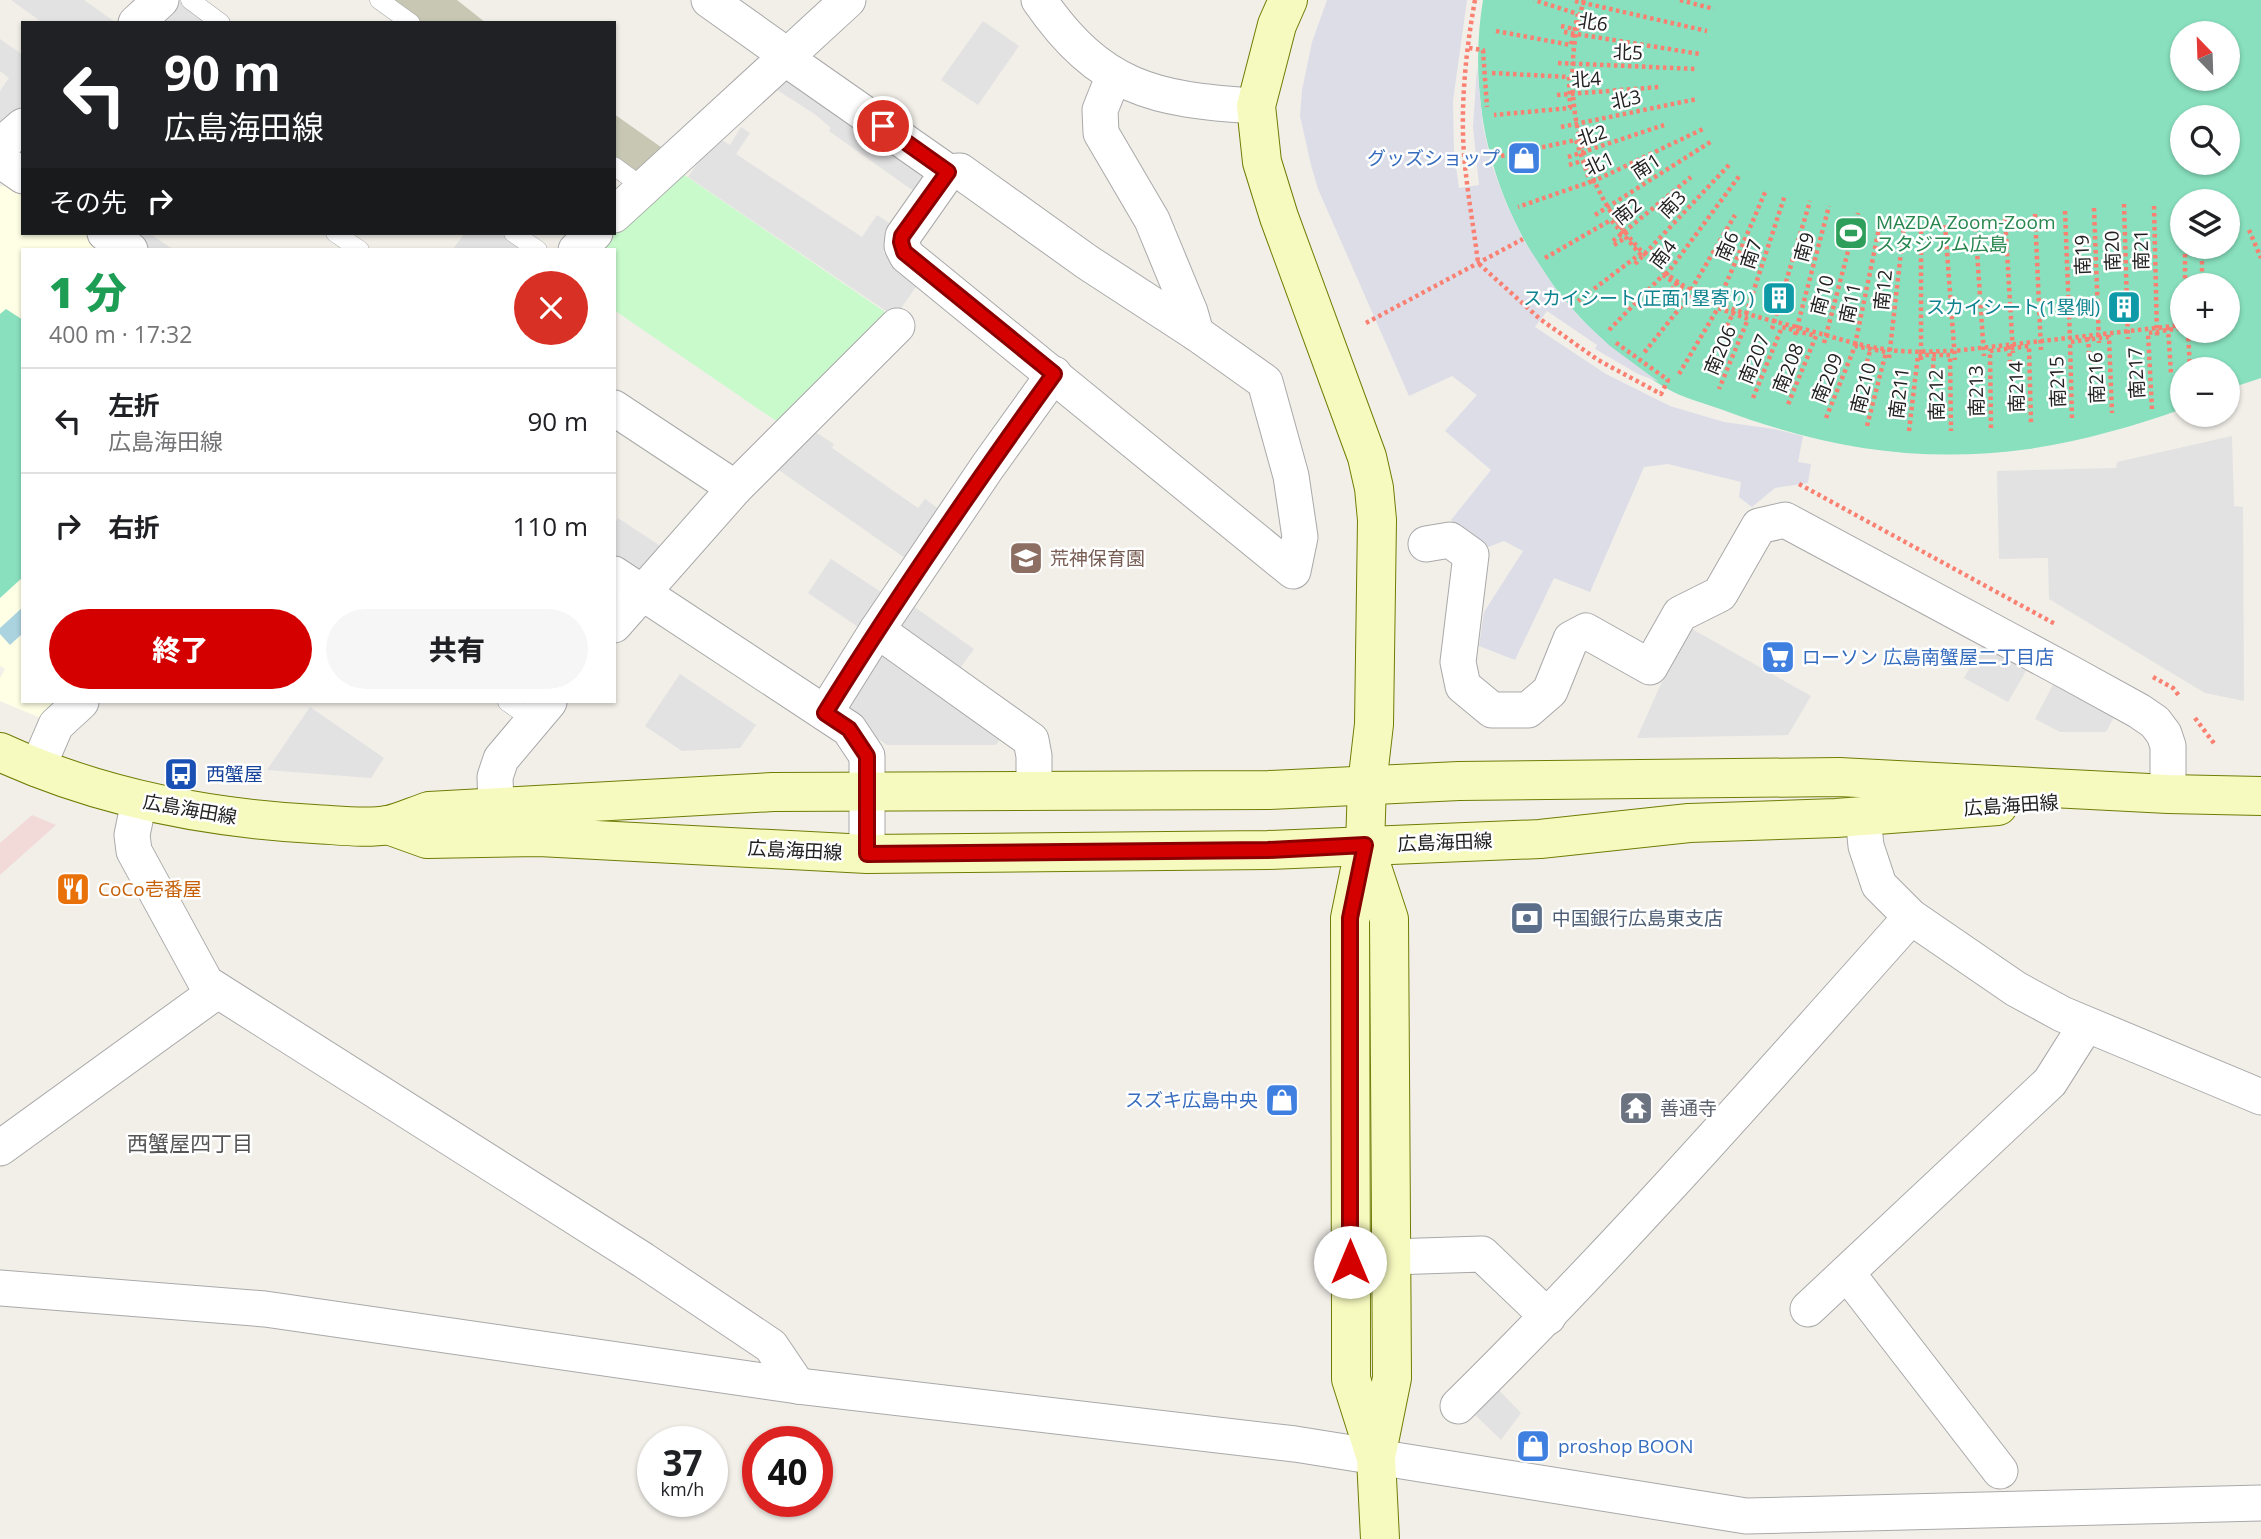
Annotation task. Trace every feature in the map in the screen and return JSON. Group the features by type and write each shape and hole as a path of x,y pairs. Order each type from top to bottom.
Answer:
{"main road":[{"path":"1288,0 1277,25 1256,106 1262,162 1367,457 1377,520 1374,724 1367,785 1365,845 1350,918 1351,1379 1376,1458 1380,1530"},
{"name":"広島海田線","path":"0,752 85,786 139,800 242,818 388,825 429,811 496,822 867,854 1268,850 1540,839 1689,823 1863,816 2168,794"},
{"name":"広島海田線","path":"496,822 773,792 1269,790 1459,781 1839,777 2168,794 2261,796"},
{"path":"1365,845 1389,919 1392,1378 1376,1458"}],"street":[{"path":"138,21 161,0"},
{"path":"709,0 948,172"},
{"path":"616,213 848,0"},
{"path":"1038,0 1070,41 1097,65 1134,85 1170,96 1210,103 1256,106"},
{"path":"1114,75 1100,110 1101,133 1152,220 1190,312 1195,333"},
{"path":"0,146 21,128"},
{"path":"0,160 21,175"},
{"path":"960,170 1087,262 1265,382 1293,488 1300,537 1293,571 904,252 902,236 948,172 960,170"},
{"path":"108,235 127,248"},
{"path":"578,248 593,235"},
{"path":"616,619 628,583 735,488 897,326"},
{"path":"825,713 877,630 1054,374"},
{"path":"616,409 735,488"},
{"path":"1426,544 1450,540 1471,555 1458,662 1463,686 1492,709 1528,710 1550,691 1571,639 1587,631 1650,667 1680,614 1720,594 1759,526 1785,520 2147,716 2164,734 2168,746 2168,794"},
{"path":"628,583 849,729 867,756 867,854"},
{"path":"877,630 1031,740 1034,791"},
{"path":"37,769 56,725 80,703"},
{"path":"496,822 495,777 502,758 530,708"},
{"path":"139,800 132,835 134,851 206,983 643,1260 771,1346 798,1386"},
{"path":"1863,816 1867,846 1879,885 1911,918 2016,989 2086,1025 2261,1097"},
{"path":"1458,1406 1548,1317 1662,1196 1911,918"},
{"path":"0,1148 218,991"},
{"path":"1808,1309 2050,1083 2086,1025"},
{"path":"1391,1257 1482,1254 1548,1317"},
{"path":"1847,1273 2000,1471"},
{"path":"0,1288 265,1309 798,1386 1295,1444 1746,1516 2261,1503"}],"lane":[{"path":"190,0 218,21"},
{"path":"379,0 408,21"},
{"path":"616,167 644,188"},
{"path":"338,235 356,248"},
{"path":"516,235 535,248"}],"path":[{"path":"1475,0 1465,82 1463,135 1478,263 1540,319 1598,360 1661,394 1668,380 1615,342"},
{"path":"1494,115 1570,108 1578,14 1534,0"},
{"path":"1680,0 1714,9"},
{"path":"1575,1 1707,32"},
{"path":"1496,31 1571,45 1584,2"},
{"name":"北6","path":"1563,29 1700,54"},
{"path":"1469,48 1483,50 1487,107"},
{"name":"北5","path":"1558,63 1697,69"},
{"path":"1492,73 1569,77 1583,160 1608,207 1640,254 1578,301"},
{"name":"北4","path":"1556,94 1658,87"},
{"name":"北3","path":"1561,127 1697,99"},
{"name":"北2","path":"1569,158 1664,125"},
{"name":"北1","path":"1580,187 1705,128"},
{"path":"1501,156 1576,140 1583,160 1590,182 1518,207"},
{"name":"南1","path":"1595,215 1712,141"},
{"path":"1569,164 1583,160"},
{"name":"南3","path":"1635,264 1729,165"},
{"name":"南4","path":"1609,330 1663,278 1741,175"},
{"name":"南2","path":"1613,243 1626,235 1691,177"},
{"name":"南6","path":"1679,374 1715,312 1766,190"},
{"name":"南7","path":"1745,322 1786,195"},
{"path":"1772,329 1810,201"},
{"name":"南20","path":"2124,204 2128,340"},
{"name":"南9","path":"1794,343 1829,206"},
{"name":"南21","path":"2154,206 2157,336"},
{"name":"南19","path":"2094,208 2099,343"},
{"name":"南215","path":"2065,211 2072,418"},
{"name":"南10","path":"1824,343 1858,213"},
{"path":"1687,299 1735,215"},
{"path":"2035,215 2041,350"},
{"path":"2005,218 2010,362"},
{"name":"南11","path":"1854,350 1881,219"},
{"path":"1545,258 1611,220 1663,278 1748,318 1745,322"},
{"name":"南213","path":"1975,221 1991,428"},
{"name":"南12","path":"1887,357 1904,225"},
{"name":"南212","path":"1945,225 1952,359 1951,431"},
{"name":"南211","path":"1909,431 1919,359 1922,227"},
{"path":"2249,230 2261,258"},
{"path":"1366,323 1523,239"},
{"path":"1667,295 1677,283"},
{"path":"1643,354 1691,294 1677,283"},
{"path":"1715,312 1718,308 1774,321 1798,330 1826,334 1886,352 1887,357"},
{"path":"1727,326 1734,312"},
{"name":"南206","path":"1719,389 1745,322"},
{"name":"南207","path":"1753,398 1782,327 1798,330"},
{"path":"1987,356 1990,351 2168,328 2170,358"},
{"name":"南217","path":"2152,409 2148,332 2168,328"},
{"name":"南208","path":"1787,407 1816,336 1798,330"},
{"path":"2070,346 2070,341 2088,337"},
{"path":"2088,337 2089,353"},
{"name":"南216","path":"2088,337 2109,337 2112,413"},
{"path":"1854,350 1855,346 1934,353 1950,355 1952,359"},
{"name":"南214","path":"2010,349 2029,346 2031,423"},
{"path":"1867,362 1871,348"},
{"path":"1919,359 1918,355 1934,353 2010,349"},
{"name":"南209","path":"1826,418 1854,350"},
{"path":"1933,368 1934,353"},
{"name":"南210","path":"1867,426 1887,357"}],"shaded area":[{"path":"11,0 84,0 114,21 40,21"},
{"path":"390,0 457,0 483,21 419,21"},
{"path":"1327,0 1467,0 1453,101 1454,153 1459,188 1479,185 1473,127 1477,66 1483,126 1492,165 1523,239 1555,288 1581,319 1610,346 1659,382 1638,374 1595,349 1597,345 1547,311 1535,327 1606,374 1670,406 1724,422 1803,436 1798,462 1811,464 1808,483 1775,488 1752,507 1739,497 1741,482 1668,464 1644,467 1590,592 1554,578 1515,660 1479,646 1484,612 1523,551 1504,541 1488,547 1451,520 1491,470 1445,431 1477,395 1452,376 1409,396 1318,189 1311,165 1300,116 1302,90 1312,42"},
{"path":"179,1 207,21 159,21"},
{"path":"983,21 1019,46 978,105 941,80"},
{"path":"0,39 21,54 21,107 0,125 0,91 9,78 0,71"},
{"path":"791,73 930,172 922,197 829,131 831,128 816,115 774,88"},
{"path":"616,115 668,152 638,176 616,160"},
{"path":"741,127 750,133 736,154 862,237 877,215 898,229 883,252 922,278 895,317 688,177 706,151 720,139 730,145"},
{"path":"0,186 21,186 21,235 92,235 112,248 21,248 21,703 67,703 48,721 0,701 0,678 5,669 0,666"},
{"path":"121,235 152,235 171,248 141,248"},
{"path":"463,235 505,235 523,248 454,248"},
{"path":"809,428 834,444 832,448 918,508 925,499 946,514 905,558 773,466"},
{"path":"2232,436 2234,506 2243,507 2244,701 2205,693 2049,599 2048,558 1999,559 1997,471 2116,468 2117,462"},
{"path":"618,518 668,551 642,580 616,563"},
{"path":"831,559 890,598 867,633 808,593"},
{"path":"906,601 974,649 955,675 897,633"},
{"path":"1692,629 1811,696 1788,735 1637,738 1659,688"},
{"path":"876,643 1007,730 996,745 887,745 832,708"},
{"path":"1982,646 2026,671 2008,702 1964,678"},
{"path":"680,674 756,725 740,748 682,751 645,726"},
{"path":"2054,683 2115,715 2106,732 2060,732 2035,719"},
{"path":"310,707 384,758 371,778 267,770"},
{"path":"32,815 56,825 0,875 0,843"},
{"path":"1489,1380 1521,1413 1501,1440 1465,1405"}],"green space":[{"name":"MAZDA Zoom-Zoom スタジアム広島","path":"1483,0 2261,0 2261,378 2240,385 2240,357 2170,357 2170,413 2106,433 2048,446 1950,455 1836,443 1761,423 1678,394 1642,372 1600,338 1563,298 1532,254 1507,203 1488,147 1479,89 1478,59"},
{"path":"677,170 894,318 785,427 616,311 616,248 591,248 606,235 616,235 616,225"},
{"path":"6,309 21,319 21,579 0,598 0,314"}],"water":[{"path":"21,609 21,635 10,645 0,634 0,628"}],"place":[{"name":"グッズショップ","path":"1524,158"},
{"name":"MAZDA Zoom-Zoom スタジアム広島","path":"1851,233"},
{"name":"スカイシート(正面1塁寄り)","path":"1779,298"},
{"name":"スカイシート(1塁側)","path":"2124,307"},
{"name":"荒神保育園","path":"1026,558"},
{"name":"ローソン 広島南蟹屋二丁目店","path":"1778,657"},
{"name":"西蟹屋","path":"181,774"},
{"name":"CoCo壱番屋","path":"73,889"},
{"name":"中国銀行広島東支店","path":"1527,918"},
{"name":"スズキ広島中央","path":"1282,1100"},
{"name":"善通寺","path":"1636,1108"},
{"name":"proshop BOON","path":"1533,1446"}],"district":[{"name":"西蟹屋四丁目","path":"190,1143"}],"route":[{"path":"883,126 948,172 902,236 904,252 1054,374 877,630 825,713 849,729 867,756 867,854 1268,850 1365,845 1350,918 1350,1262"}]}
